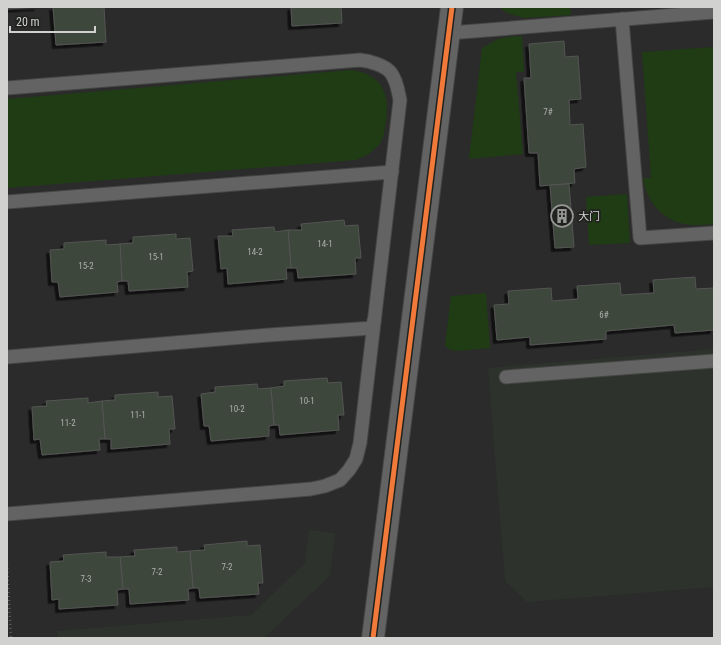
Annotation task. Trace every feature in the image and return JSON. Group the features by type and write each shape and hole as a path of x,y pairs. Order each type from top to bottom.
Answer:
{"street":[{"path":"373,638 452,7"}],"lane":[{"path":"449,33 714,12"},
{"path":"622,19 640,238 714,232"},
{"path":"7,88 360,60 380,65 391,72 397,86 400,100 360,443 356,459 340,480 325,486 311,489 7,514"},
{"path":"7,202 392,172"},
{"path":"7,357 269,335 373,328 383,246"},
{"path":"506,377 714,360"}],"path":[{"path":"7,564 11,638"}],"shaded area":[{"path":"714,349 714,587 527,602 505,581 488,368"},
{"path":"309,530 335,533 330,576 264,638 58,638 57,631 251,615 305,563"}],"green space":[{"path":"499,7 570,7 571,15 524,18 507,13"},
{"path":"522,36 524,72 516,72 523,154 469,159 482,48 498,39"},
{"path":"714,47 714,224 692,225 682,223 666,216 653,204 645,187 643,178 651,178 642,52"},
{"path":"351,70 362,72 377,81 382,86 387,102 384,135 381,142 369,154 356,160 7,188 7,99"},
{"path":"627,194 630,243 589,245 586,197"},
{"path":"486,293 490,348 457,351 451,350 445,346 451,296"}],"building":[{"path":"7,7 38,7 7,9"},
{"path":"53,7 104,7 106,42 56,45"},
{"path":"291,7 341,7 342,23 292,26"},
{"path":"564,41 565,57 578,56 581,99 569,100 570,125 583,124 586,167 574,169 575,183 540,186 538,153 529,153 524,78 531,78 529,44"},
{"name":"大门","path":"569,184 574,247 555,248 550,185"},
{"path":"344,220 345,226 358,225 361,258 355,258 356,274 298,278 297,268 291,268 288,230 302,230 301,224"},
{"path":"274,227 275,232 288,230 291,268 286,268 287,279 228,284 227,268 221,269 218,236 233,236 232,230"},
{"path":"176,234 176,239 190,238 193,271 187,272 188,287 129,291 128,281 122,281 120,244 133,243 133,237"},
{"path":"106,240 106,245 120,244 122,281 117,282 118,292 60,297 58,282 52,282 50,250 64,249 64,243"},
{"path":"695,277 696,289 714,288 714,330 675,333 674,325 606,331 606,339 530,345 530,337 497,340 494,305 509,304 508,291 551,288 552,301 578,299 577,286 620,283 621,295 654,293 653,280"},
{"path":"327,378 328,383 341,382 344,415 338,415 339,430 280,435 279,425 274,425 271,388 284,386 284,381"},
{"path":"257,384 258,389 271,388 274,425 269,426 269,436 211,441 209,426 204,426 201,394 215,392 215,387"},
{"path":"158,392 158,397 172,396 175,429 169,429 170,444 111,449 111,439 105,439 102,401 115,400 115,395"},
{"path":"88,398 88,403 102,401 105,439 99,439 100,450 42,455 40,439 34,440 32,407 47,406 46,401"},
{"path":"247,541 247,546 260,545 263,583 258,583 259,594 200,598 199,588 193,588 190,551 205,550 204,545"},
{"path":"177,547 177,552 190,551 193,588 188,589 189,600 130,604 129,589 123,589 120,557 135,556 134,550"},
{"path":"106,552 106,557 120,557 123,589 117,590 118,605 59,609 59,599 52,600 50,562 64,561 63,555"}],"cycle path":[{"path":"373,638 452,7"}],"place":[{"name":"大门","path":"562,216"}]}
